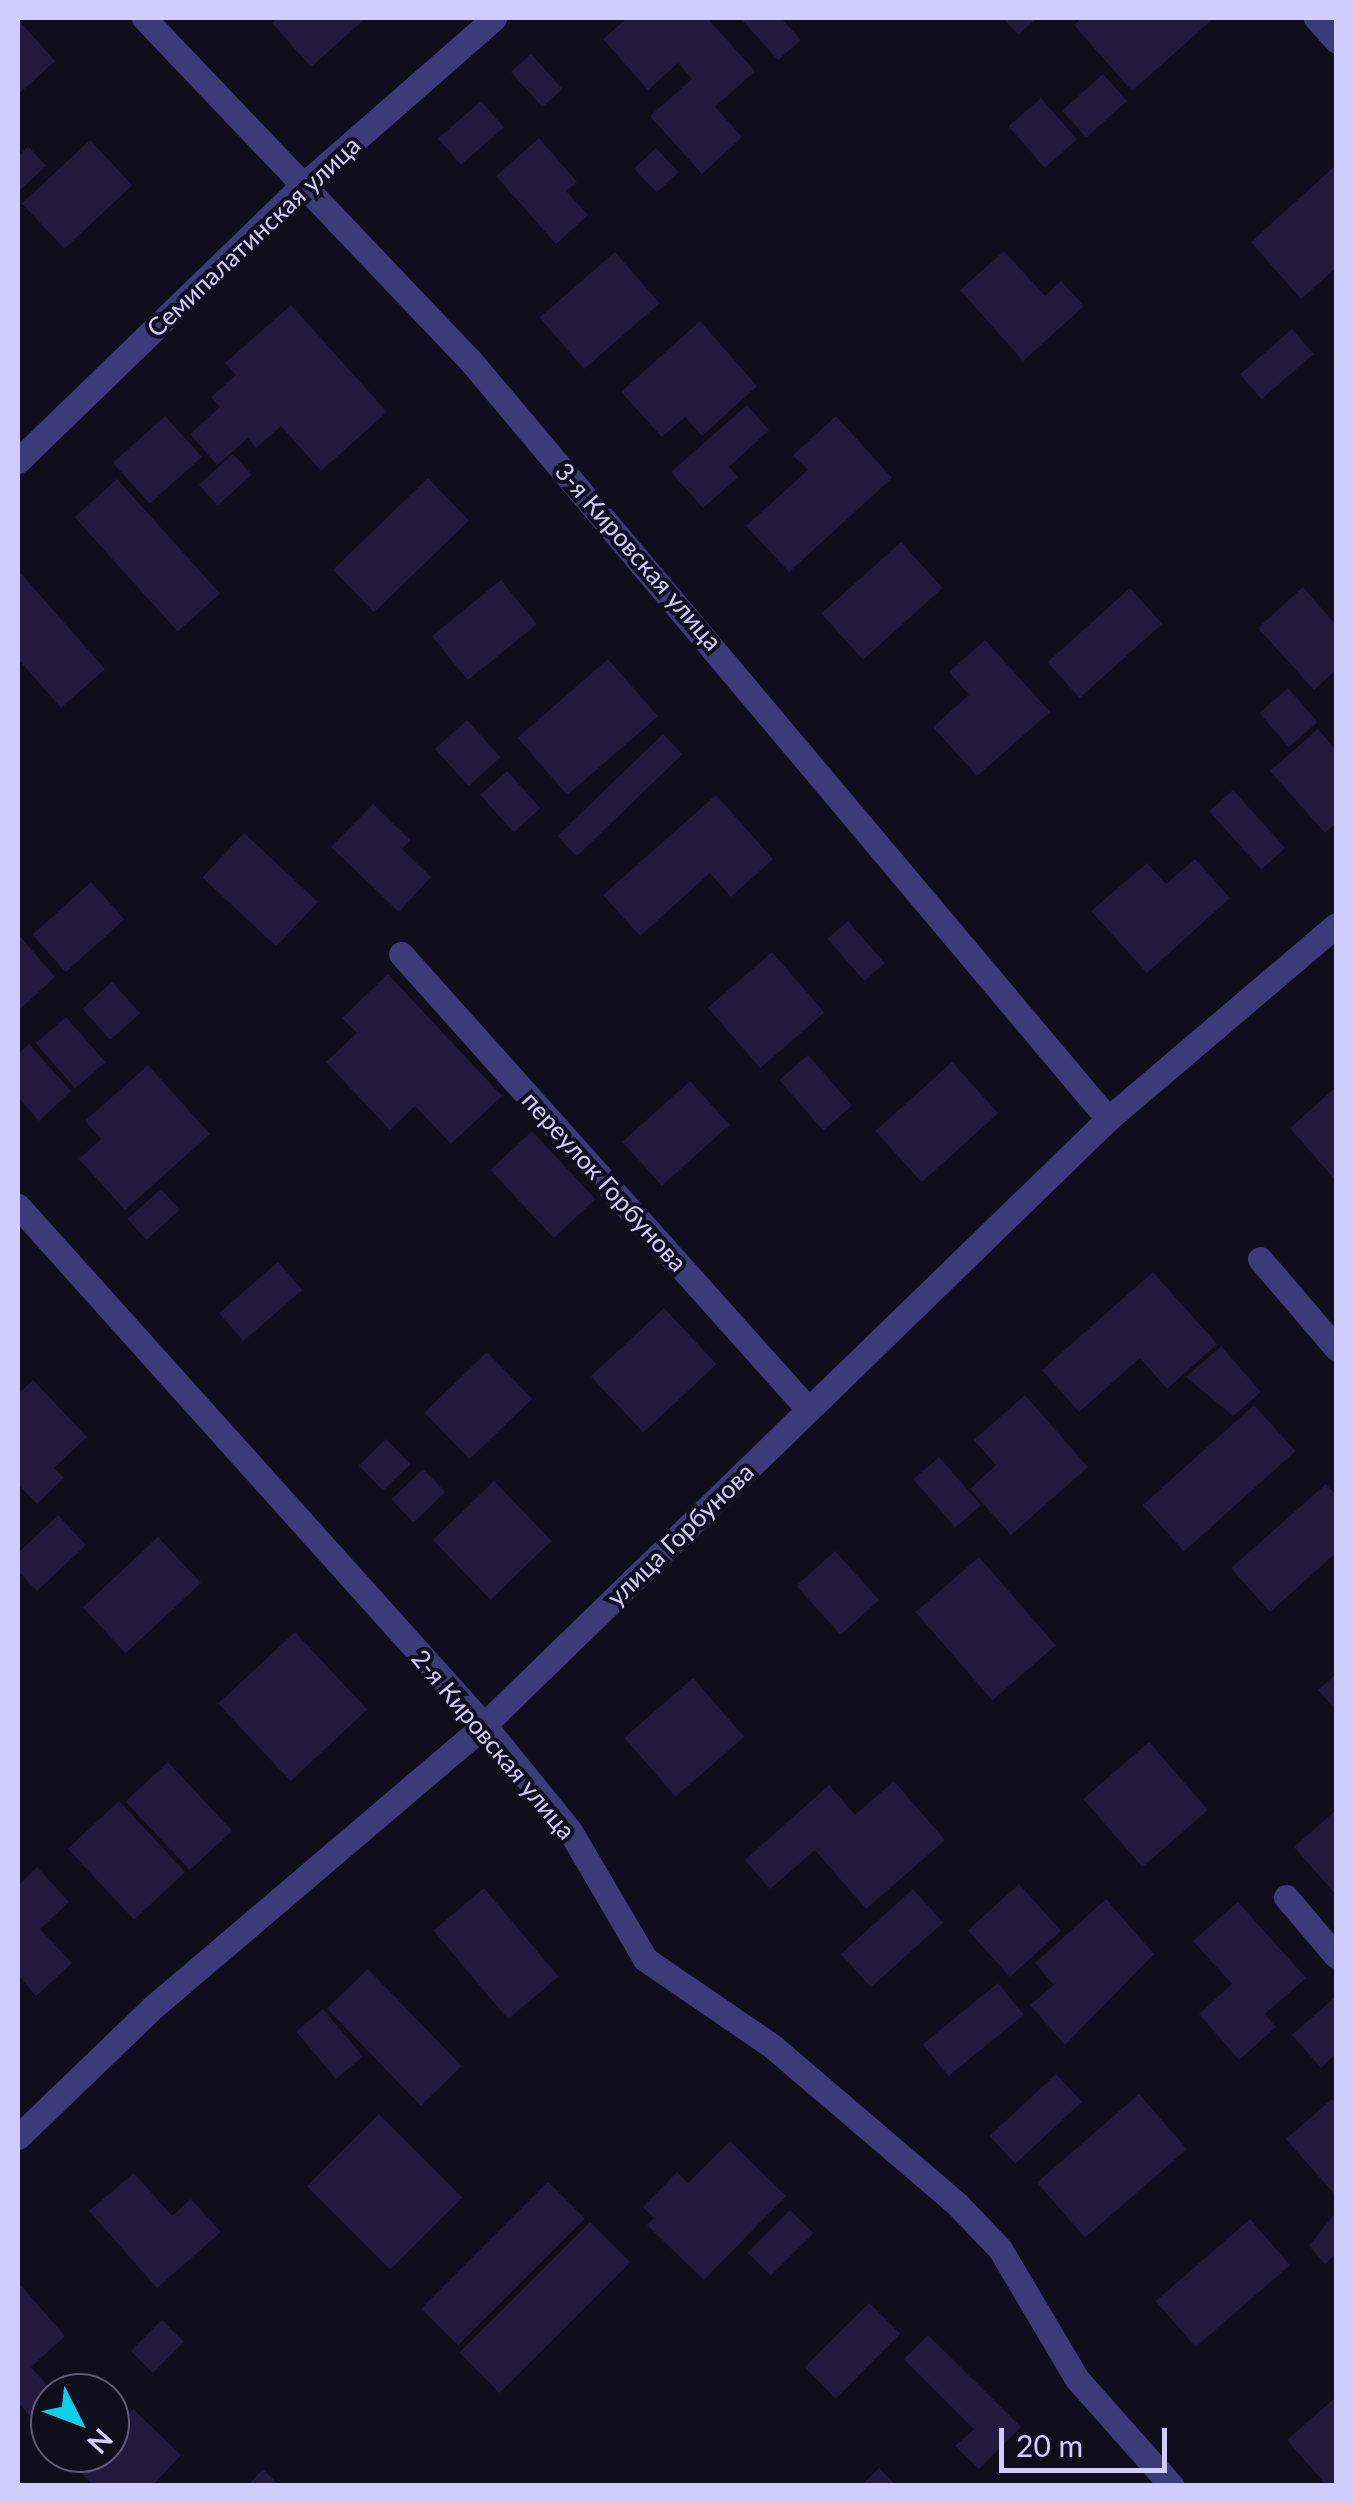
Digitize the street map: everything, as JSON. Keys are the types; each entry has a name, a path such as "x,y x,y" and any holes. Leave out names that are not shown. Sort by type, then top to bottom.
{"street":[{"name":"3-я Кировская улица","path":"144,18 299,189 482,373 1108,1119"},
{"name":"Семипалатинская улица","path":"18,461 299,189 494,18"},
{"path":"1316,18 1336,40"},
{"name":"улица Горбунова","path":"18,2137 152,2008 484,1725 1108,1119 1336,925"},
{"name":"переулок Горбунова","path":"401,954 808,1409"},
{"name":"2-я Кировская улица","path":"18,1206 484,1725 570,1831 646,1958 772,2046 958,2205 1000,2249 1077,2380 1172,2486"},
{"path":"1260,1260 1336,1348"},
{"path":"1286,1896 1336,1956"}],"building":[{"path":"278,18 366,18 311,67 272,23"},
{"path":"627,18 707,18 755,71 715,107 742,137 702,174 650,116 692,79 678,63 648,90 603,39"},
{"path":"740,18 781,18 801,40 778,60"},
{"path":"1003,18 1037,18 1018,35"},
{"path":"1082,18 1214,18 1132,91 1074,25"},
{"path":"18,19 55,61 21,92 18,88"},
{"path":"531,54 562,89 542,107 511,72"},
{"path":"1103,74 1127,101 1086,138 1062,111"},
{"path":"1041,98 1077,140 1045,168 1009,126"},
{"path":"481,101 504,127 461,165 438,138"},
{"path":"539,138 577,182 566,191 588,215 556,244 496,176"},
{"path":"90,140 132,185 64,249 22,203"},
{"path":"28,146 46,166 18,192 18,157"},
{"path":"656,148 679,172 657,193 634,168"},
{"path":"1336,165 1336,268 1301,299 1251,242"},
{"path":"1004,251 1045,296 1061,281 1084,306 1023,361 960,290"},
{"path":"615,252 660,303 584,369 540,318"},
{"path":"291,305 387,412 321,471 281,426 256,448 248,438 217,465 190,434 220,407 211,397 236,375 225,363"},
{"path":"700,321 757,386 702,436 685,417 662,437 621,392"},
{"path":"1292,329 1314,354 1262,399 1240,374"},
{"path":"747,405 769,430 729,467 738,477 703,508 671,472"},
{"path":"165,416 202,457 150,504 113,463"},
{"path":"836,416 892,478 789,572 746,526 808,470 793,455"},
{"path":"233,454 252,475 218,506 199,485"},
{"path":"428,478 469,520 374,612 333,570"},
{"path":"117,479 220,593 178,632 75,517"},
{"path":"901,542 942,588 863,660 821,614"},
{"path":"18,570 105,669 61,708 18,659"},
{"path":"501,580 537,624 468,680 432,636"},
{"path":"1303,587 1336,625 1336,670 1314,690 1258,628"},
{"path":"1130,588 1162,624 1080,698 1048,662"},
{"path":"985,640 1050,712 977,776 933,727 969,695 949,672"},
{"path":"608,659 658,716 567,795 517,738"},
{"path":"1288,688 1318,722 1289,747 1259,713"},
{"path":"467,720 500,757 469,786 435,749"},
{"path":"1318,729 1336,750 1336,823 1325,833 1270,771"},
{"path":"663,734 682,754 577,856 557,836"},
{"path":"507,771 540,808 514,832 480,795"},
{"path":"1233,790 1285,848 1261,869 1209,811"},
{"path":"716,795 773,859 731,897 710,873 640,936 603,895"},
{"path":"373,804 410,840 402,849 431,877 399,912 331,847"},
{"path":"244,833 318,902 276,946 202,878"},
{"path":"1195,859 1230,898 1147,973 1091,911 1147,863 1166,884"},
{"path":"91,882 124,919 66,972 32,935"},
{"path":"848,921 885,963 864,981 828,939"},
{"path":"18,934 55,977 18,1011"},
{"path":"772,952 824,1012 760,1068 708,1008"},
{"path":"388,974 502,1096 451,1144 415,1106 390,1130 326,1062 357,1033 342,1018"},
{"path":"112,982 140,1013 110,1040 82,1009"},
{"path":"66,1017 105,1062 75,1089 36,1043"},
{"path":"29,1044 71,1091 39,1121 18,1097 18,1054"},
{"path":"808,1055 852,1106 823,1130 779,1080"},
{"path":"952,1062 998,1113 922,1182 875,1131"},
{"path":"148,1065 210,1134 125,1210 79,1159 101,1139 85,1121"},
{"path":"690,1081 729,1125 662,1186 622,1142"},
{"path":"1336,1087 1336,1181 1290,1128"},
{"path":"532,1131 595,1199 554,1238 490,1170"},
{"path":"161,1189 180,1210 146,1240 128,1219"},
{"path":"278,1262 302,1290 243,1341 219,1313"},
{"path":"1153,1272 1217,1344 1167,1389 1140,1358 1079,1412 1042,1370"},
{"path":"664,1308 717,1364 643,1433 591,1376"},
{"path":"1221,1346 1261,1392 1233,1416 1186,1377"},
{"path":"487,1352 532,1399 470,1459 424,1412"},
{"path":"33,1380 87,1437 54,1468 64,1478 37,1504 18,1484 18,1394"},
{"path":"1025,1395 1088,1467 1011,1535 970,1489 996,1465 974,1440"},
{"path":"1254,1405 1295,1451 1184,1551 1143,1505"},
{"path":"386,1439 410,1464 383,1491 359,1465"},
{"path":"939,1457 981,1505 955,1528 913,1479"},
{"path":"423,1469 445,1492 414,1523 391,1500"},
{"path":"494,1481 552,1541 491,1600 433,1540"},
{"path":"1326,1484 1336,1496 1336,1553 1270,1612 1231,1568"},
{"path":"58,1515 86,1545 37,1591 18,1571 18,1553"},
{"path":"158,1537 201,1583 126,1653 83,1607"},
{"path":"835,1551 879,1600 841,1635 796,1586"},
{"path":"979,1557 1056,1645 992,1700 916,1612"},
{"path":"295,1632 367,1710 290,1781 218,1704"},
{"path":"1336,1674 1336,1710 1318,1690"},
{"path":"693,1678 744,1737 675,1797 624,1738"},
{"path":"1149,1742 1208,1810 1142,1867 1083,1799"},
{"path":"168,1762 232,1831 190,1870 126,1802"},
{"path":"894,1781 945,1840 866,1909 815,1850 770,1889 745,1860 829,1785 855,1815"},
{"path":"119,1801 185,1872 134,1920 68,1849"},
{"path":"1336,1810 1336,1895 1294,1847"},
{"path":"37,1867 69,1902 40,1929 72,1963 36,1996 18,1975 18,1886"},
{"path":"1019,1884 1061,1931 1010,1977 968,1930"},
{"path":"484,1888 559,1977 508,2019 433,1930"},
{"path":"913,1889 943,1922 871,1987 841,1954"},
{"path":"1106,1899 1154,1954 1065,2045 1030,2005 1054,1985 1035,1963"},
{"path":"1238,1902 1306,1978 1265,2014 1276,2027 1239,2060 1199,2014 1232,1984 1193,1941"},
{"path":"368,1969 462,2066 421,2106 327,2009"},
{"path":"998,1983 1024,2015 948,2076 923,2044"},
{"path":"1334,1998 1336,2054 1321,2068 1292,2035"},
{"path":"323,2009 363,2056 336,2079 296,2031"},
{"path":"1056,2074 1082,2102 1015,2164 989,2136"},
{"path":"1139,2094 1187,2149 1085,2238 1037,2183"},
{"path":"1332,2099 1336,2104 1336,2196 1286,2139"},
{"path":"379,2114 462,2197 390,2270 307,2186"},
{"path":"730,2141 786,2196 704,2280 647,2225 654,2218 643,2207 677,2172 688,2183"},
{"path":"134,2173 172,2216 191,2199 221,2232 157,2288 89,2211"},
{"path":"548,2182 585,2219 458,2345 421,2309"},
{"path":"790,2210 813,2233 771,2276 748,2252"},
{"path":"1336,2212 1336,2254 1325,2264 1309,2246"},
{"path":"1250,2219 1290,2265 1196,2347 1156,2301"},
{"path":"590,2222 630,2262 499,2393 459,2353"},
{"path":"18,2282 65,2336 31,2367 36,2373 30,2373 30,2416 18,2402"},
{"path":"869,2303 900,2334 836,2398 805,2367"},
{"path":"162,2320 184,2342 153,2373 131,2351"},
{"path":"928,2335 1021,2427 979,2469 955,2446 974,2429 904,2359"},
{"path":"1336,2397 1336,2486 1327,2486 1287,2440"},
{"path":"133,2409 181,2455 152,2486 94,2486 81,2473 130,2473"},
{"path":"879,2468 897,2486 861,2486"},
{"path":"263,2469 280,2486 247,2486"}]}
